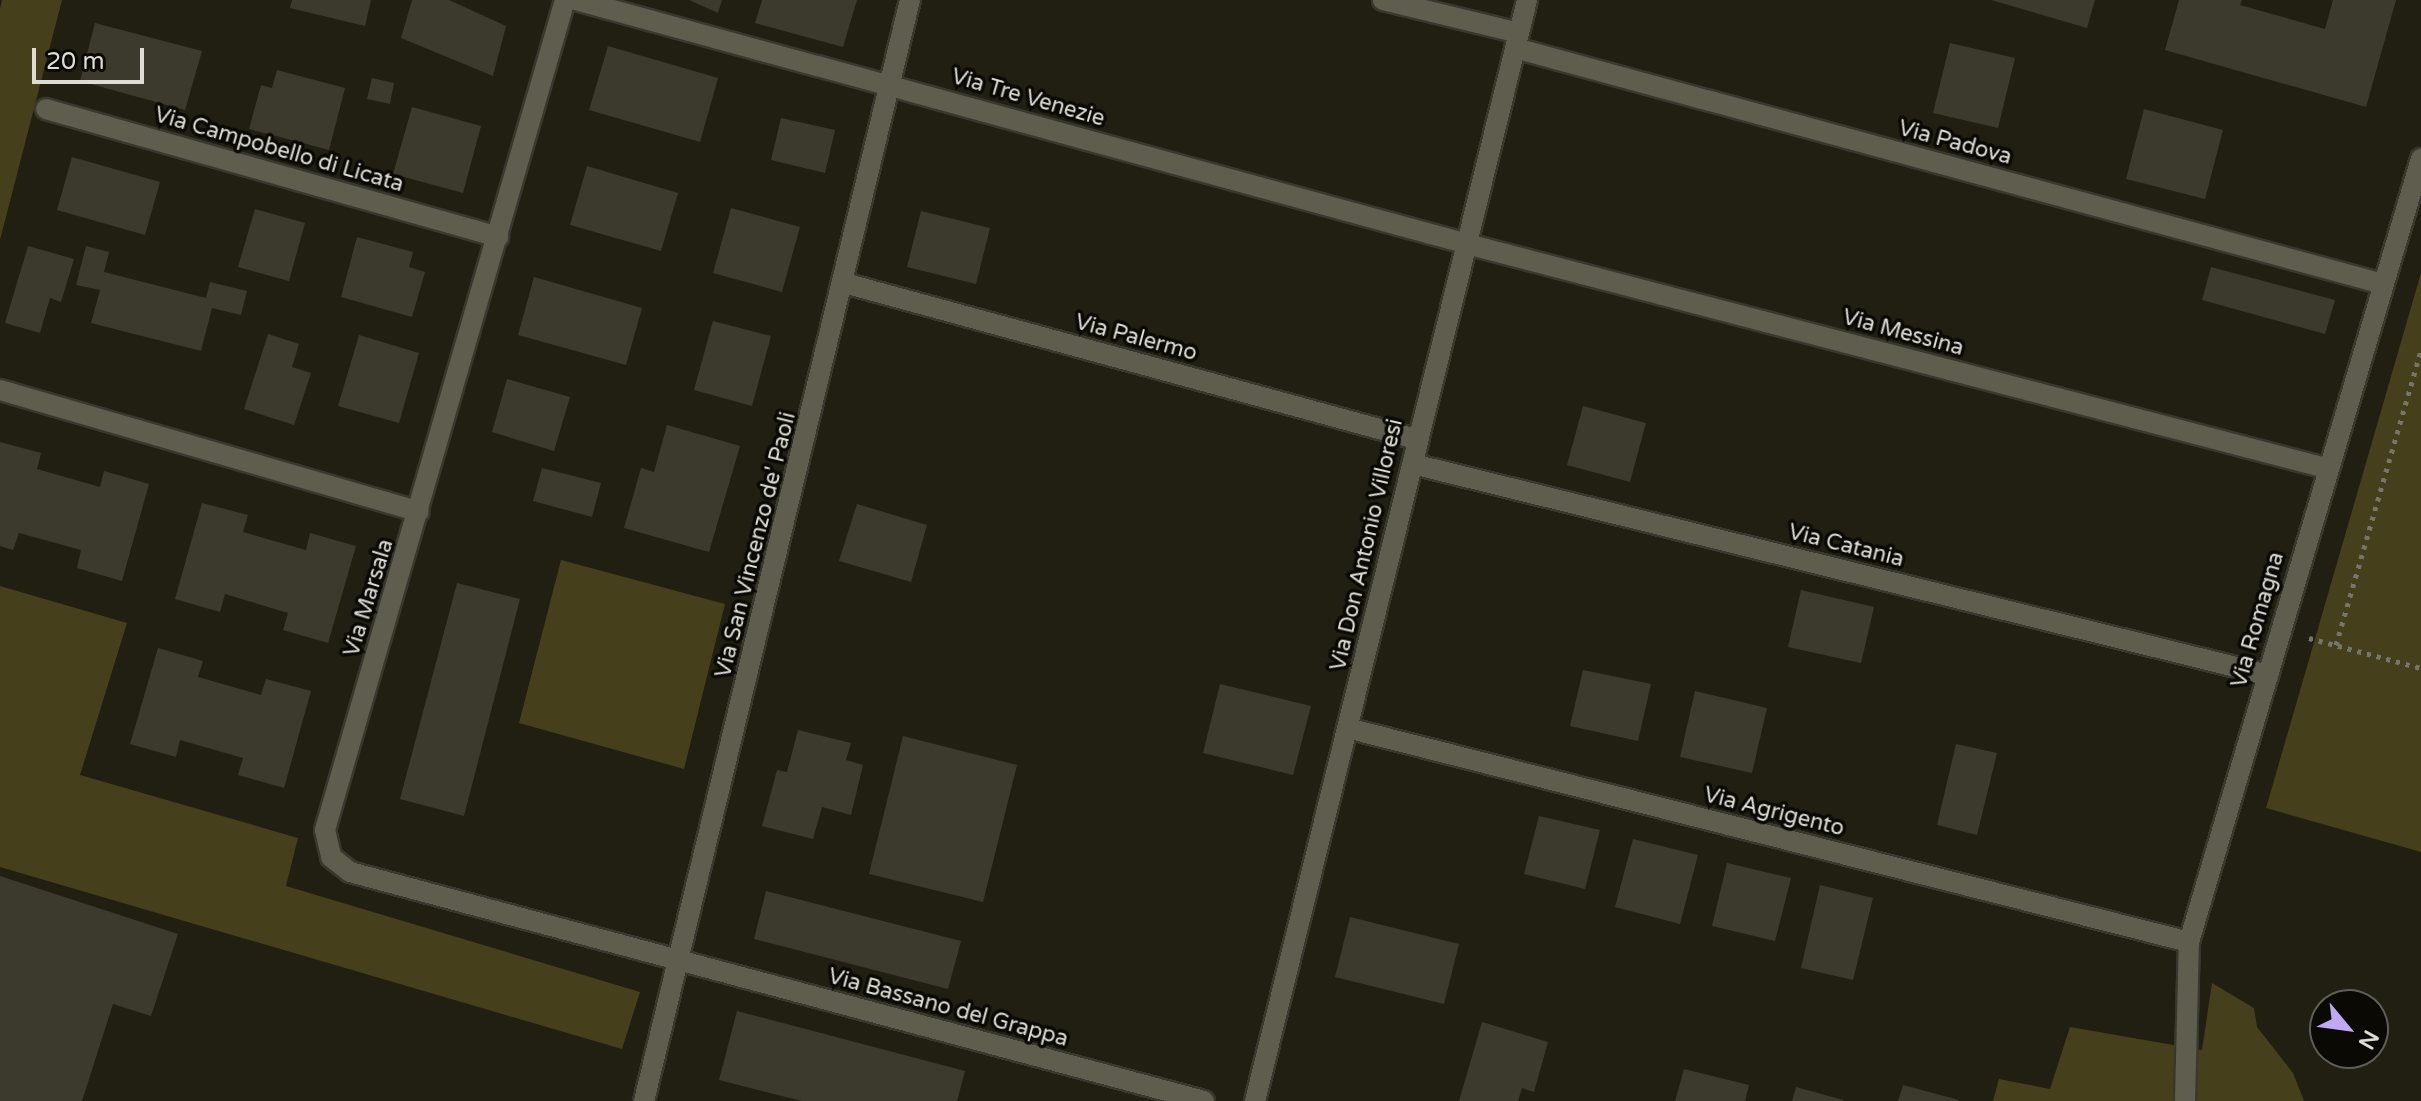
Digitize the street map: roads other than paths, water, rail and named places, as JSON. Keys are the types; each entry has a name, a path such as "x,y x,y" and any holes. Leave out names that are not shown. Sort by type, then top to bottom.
{"street":[{"name":"Via Marsala","path":"565,0 325,830 331,857 350,872 680,961"},
{"name":"Via Tre Venezie","path":"576,0 1467,244"},
{"name":"Via San Vincenzo de' Paoli","path":"644,1101 910,0"},
{"name":"Via Padova","path":"1383,0 1517,41 2383,284"},
{"name":"Via Don Antonio Villoresi","path":"1255,1101 1413,464 1416,439 1527,0"},
{"name":"Via Campobello di Licata","path":"46,109 498,237"},
{"name":"Via Romagna","path":"2185,1101 2189,942 2326,468 2421,159"},
{"name":"Via Messina","path":"1467,244 2326,468"},
{"name":"Via Palermo","path":"844,283 1416,439"},
{"path":"0,390 419,512"},
{"name":"Via Catania","path":"1413,464 2268,675"},
{"name":"Via Agrigento","path":"1347,728 2189,942"},
{"name":"Via Bassano del Grappa","path":"680,961 1204,1101"}]}
